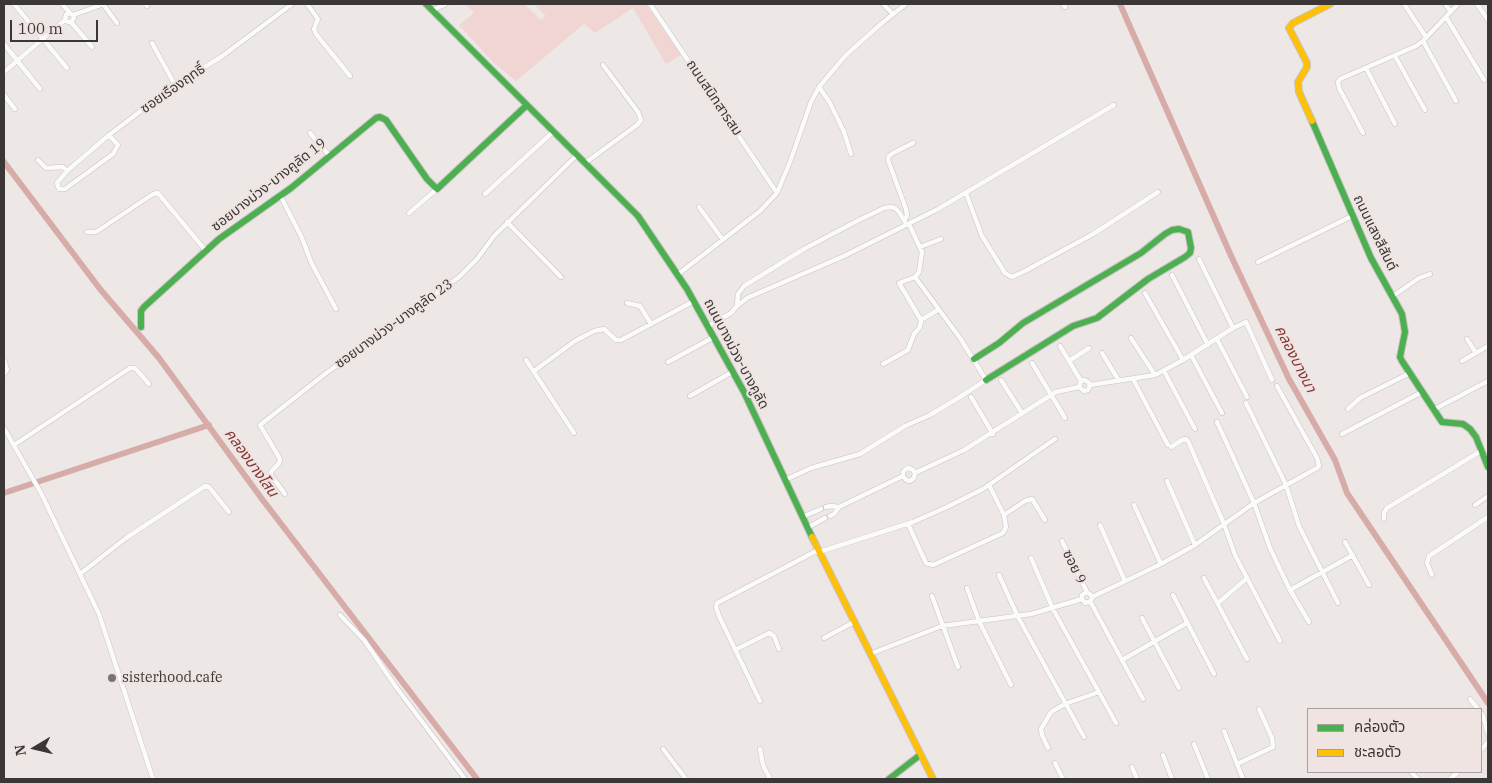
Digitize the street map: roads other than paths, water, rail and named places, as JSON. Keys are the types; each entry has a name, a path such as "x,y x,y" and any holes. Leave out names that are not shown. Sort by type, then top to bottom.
{"street":[{"path":"14,4 67,68"},
{"path":"62,4 72,14 74,18 71,22"},
{"path":"4,72 65,20 66,15 103,4 117,23"},
{"name":"ซอยเรืองฤทธิ์","path":"110,135 118,145 113,154 65,189 59,189 57,186 59,180 67,171 110,135 175,85 227,53 292,4"},
{"path":"306,4 318,19 314,29 316,34 350,76"},
{"name":"ถนนบางม่วง-บางคูลัด","path":"426,4 638,216 677,275 694,301 744,392 818,551 933,779"},
{"path":"433,10 446,4"},
{"name":"ถนนสนิทสารสม","path":"650,4 777,193"},
{"path":"884,4 893,14"},
{"path":"677,275 760,210 777,193 811,102 819,87 846,56 906,4"},
{"name":"ถนนแสงสีสันต์","path":"1330,4 1293,23 1289,28 1307,63 1298,82 1300,92 1371,258 1402,314 1405,332 1400,357 1442,422 1463,424 1476,437 1488,467"},
{"path":"1404,4 1425,39 1456,101"},
{"path":"1445,4 1451,12"},
{"path":"1363,133 1339,88 1338,82 1343,76 1395,56 1425,39 1458,4"},
{"path":"1477,4 1488,20"},
{"path":"1446,17 1484,80"},
{"path":"65,20 71,22 92,47"},
{"path":"152,43 175,85"},
{"path":"4,44 40,88"},
{"path":"1395,56 1425,110"},
{"path":"585,163 637,125 641,120 638,112 603,66"},
{"path":"1366,68 1394,124"},
{"path":"819,87 833,109 844,132 851,154"},
{"path":"4,95 15,109"},
{"path":"409,214 527,105"},
{"path":"708,326 731,313 747,298 844,256 908,225 966,193 1114,105"},
{"name":"ซอยบางม่วง-บางคูลัด 19","path":"141,327 141,312 144,307 206,251 232,228 280,195 366,124 376,118 383,118 437,189"},
{"path":"486,194 554,131"},
{"path":"310,133 329,155"},
{"path":"904,220 907,216 906,209 888,160 889,156 913,143"},
{"name":"ซอยบางม่วง-บางคูลัด 23","path":"285,494 271,475 280,459 260,425 472,266 488,243 507,222 577,156"},
{"path":"38,160 46,168 62,167 67,171"},
{"path":"87,232 99,230 158,192 206,251"},
{"path":"966,193 982,236 1005,273 1012,277 1093,234 1158,192"},
{"path":"280,195 302,238 311,262 336,309"},
{"path":"699,207 722,240"},
{"path":"737,306 738,294 744,286 804,249 857,221 884,208 895,208 908,225 922,252 919,272 915,277 899,283 921,320 920,327 914,334 908,350 883,364"},
{"path":"1258,262 1352,216"},
{"path":"507,222 562,277"},
{"path":"785,480 811,468 860,454 905,426 930,415 955,400 1073,326 1097,318 1148,279 1186,257 1190,253 1191,248 1188,232 1179,229 1165,234 1141,253 1022,323 999,343 974,359"},
{"path":"920,247 941,239"},
{"path":"1199,259 1233,328"},
{"path":"1393,296 1419,278 1430,274"},
{"path":"1172,275 1208,345"},
{"path":"915,277 960,338 986,380"},
{"path":"1145,293 1183,360"},
{"path":"534,371 575,341 594,331 604,329 619,341 694,301"},
{"path":"627,303 640,306 651,324"},
{"path":"921,320 938,310"},
{"path":"1090,385 1155,375 1246,322 1272,380"},
{"path":"668,362 714,337"},
{"path":"1131,338 1155,375"},
{"path":"1467,338 1476,353"},
{"path":"1216,339 1247,400 1286,485 1299,526 1338,603"},
{"path":"1060,346 1081,381 1079,387"},
{"path":"1462,361 1488,346"},
{"path":"1069,361 1089,348"},
{"path":"1102,353 1119,381"},
{"path":"1191,355 1222,413"},
{"path":"4,360 7,370 4,374"},
{"path":"526,360 574,433"},
{"path":"1032,363 1065,418"},
{"path":"14,445 130,368 136,368 149,384"},
{"path":"1164,371 1195,429"},
{"path":"690,396 732,372"},
{"path":"1348,409 1360,398 1410,373"},
{"path":"1134,379 1170,446 1182,440 1186,439 1188,441 1246,579 1280,641"},
{"path":"1001,380 1022,413"},
{"path":"1081,381 1085,380 1090,385"},
{"path":"1433,410 1488,381"},
{"path":"1079,387 1084,391 1088,390 1090,385"},
{"path":"1082,599 1086,603 1125,581 1161,564 1195,544 1254,503 1319,466 1317,458 1277,386"},
{"path":"903,476 906,480 910,481 914,478 915,474 993,434 1051,395 1079,387"},
{"path":"1342,434 1422,392"},
{"path":"971,397 993,434"},
{"path":"1217,422 1254,503 1270,548 1290,590 1309,622"},
{"path":"4,428 41,493 99,614 153,779"},
{"path":"760,701 718,616 717,603 818,551 908,524 947,507 988,485 1055,439"},
{"path":"1384,519 1384,513 1387,508 1481,451"},
{"path":"830,516 839,507 903,476 903,472 909,468 915,474"},
{"path":"1167,481 1195,544"},
{"path":"908,524 926,563 932,566 1003,533 1006,527 1004,515 988,485"},
{"path":"80,574 126,538 205,486 209,487 229,512"},
{"path":"1475,505 1488,496"},
{"path":"1004,515 1032,499 1045,520"},
{"path":"1134,505 1161,564"},
{"path":"802,517 831,506 839,507"},
{"path":"1432,575 1427,563 1429,556 1488,517"},
{"path":"807,528 825,518"},
{"path":"1100,525 1125,581"},
{"name":"ซอย 9","path":"1062,541 1086,592"},
{"path":"1345,542 1370,586"},
{"path":"1290,590 1353,555"},
{"path":"1031,558 1053,609 1116,723"},
{"path":"999,574 1018,617 1084,737"},
{"path":"1204,578 1247,659"},
{"path":"1218,603 1246,579"},
{"path":"967,588 979,621 1011,685"},
{"path":"1082,599 1083,594 1086,592 1090,594 1143,699"},
{"path":"1172,595 1214,674"},
{"path":"932,596 958,667"},
{"path":"870,654 942,626 1018,617 1053,609 1082,599"},
{"path":"340,615 364,640 396,687 465,779"},
{"path":"1142,618 1179,688"},
{"path":"824,638 854,622"},
{"path":"1122,660 1187,623"},
{"path":"735,650 769,633 774,636 779,649"},
{"path":"1048,748 1041,729 1051,712 1065,704 1099,692"},
{"path":"1470,699 1477,708"},
{"path":"1237,764 1273,747 1272,738 1259,710"},
{"path":"1482,714 1488,734"},
{"path":"1224,731 1243,779"},
{"path":"1194,744 1208,779"},
{"path":"663,748 686,779"},
{"path":"760,749 763,765 770,779"},
{"path":"889,779 920,755"},
{"path":"1164,755 1172,779"},
{"path":"1055,763 1063,779"},
{"path":"1132,767 1137,779"}],"waterway":[{"name":"คลองบางนา","path":"1120,4 1232,258 1289,379 1335,460 1347,493 1488,703"},
{"name":"คลองบางโสน","path":"4,162 100,289 159,358 262,499 477,779"},
{"path":"4,493 209,425"}],"place":[{"name":"sisterhood.cafe","path":"112,678"}]}
